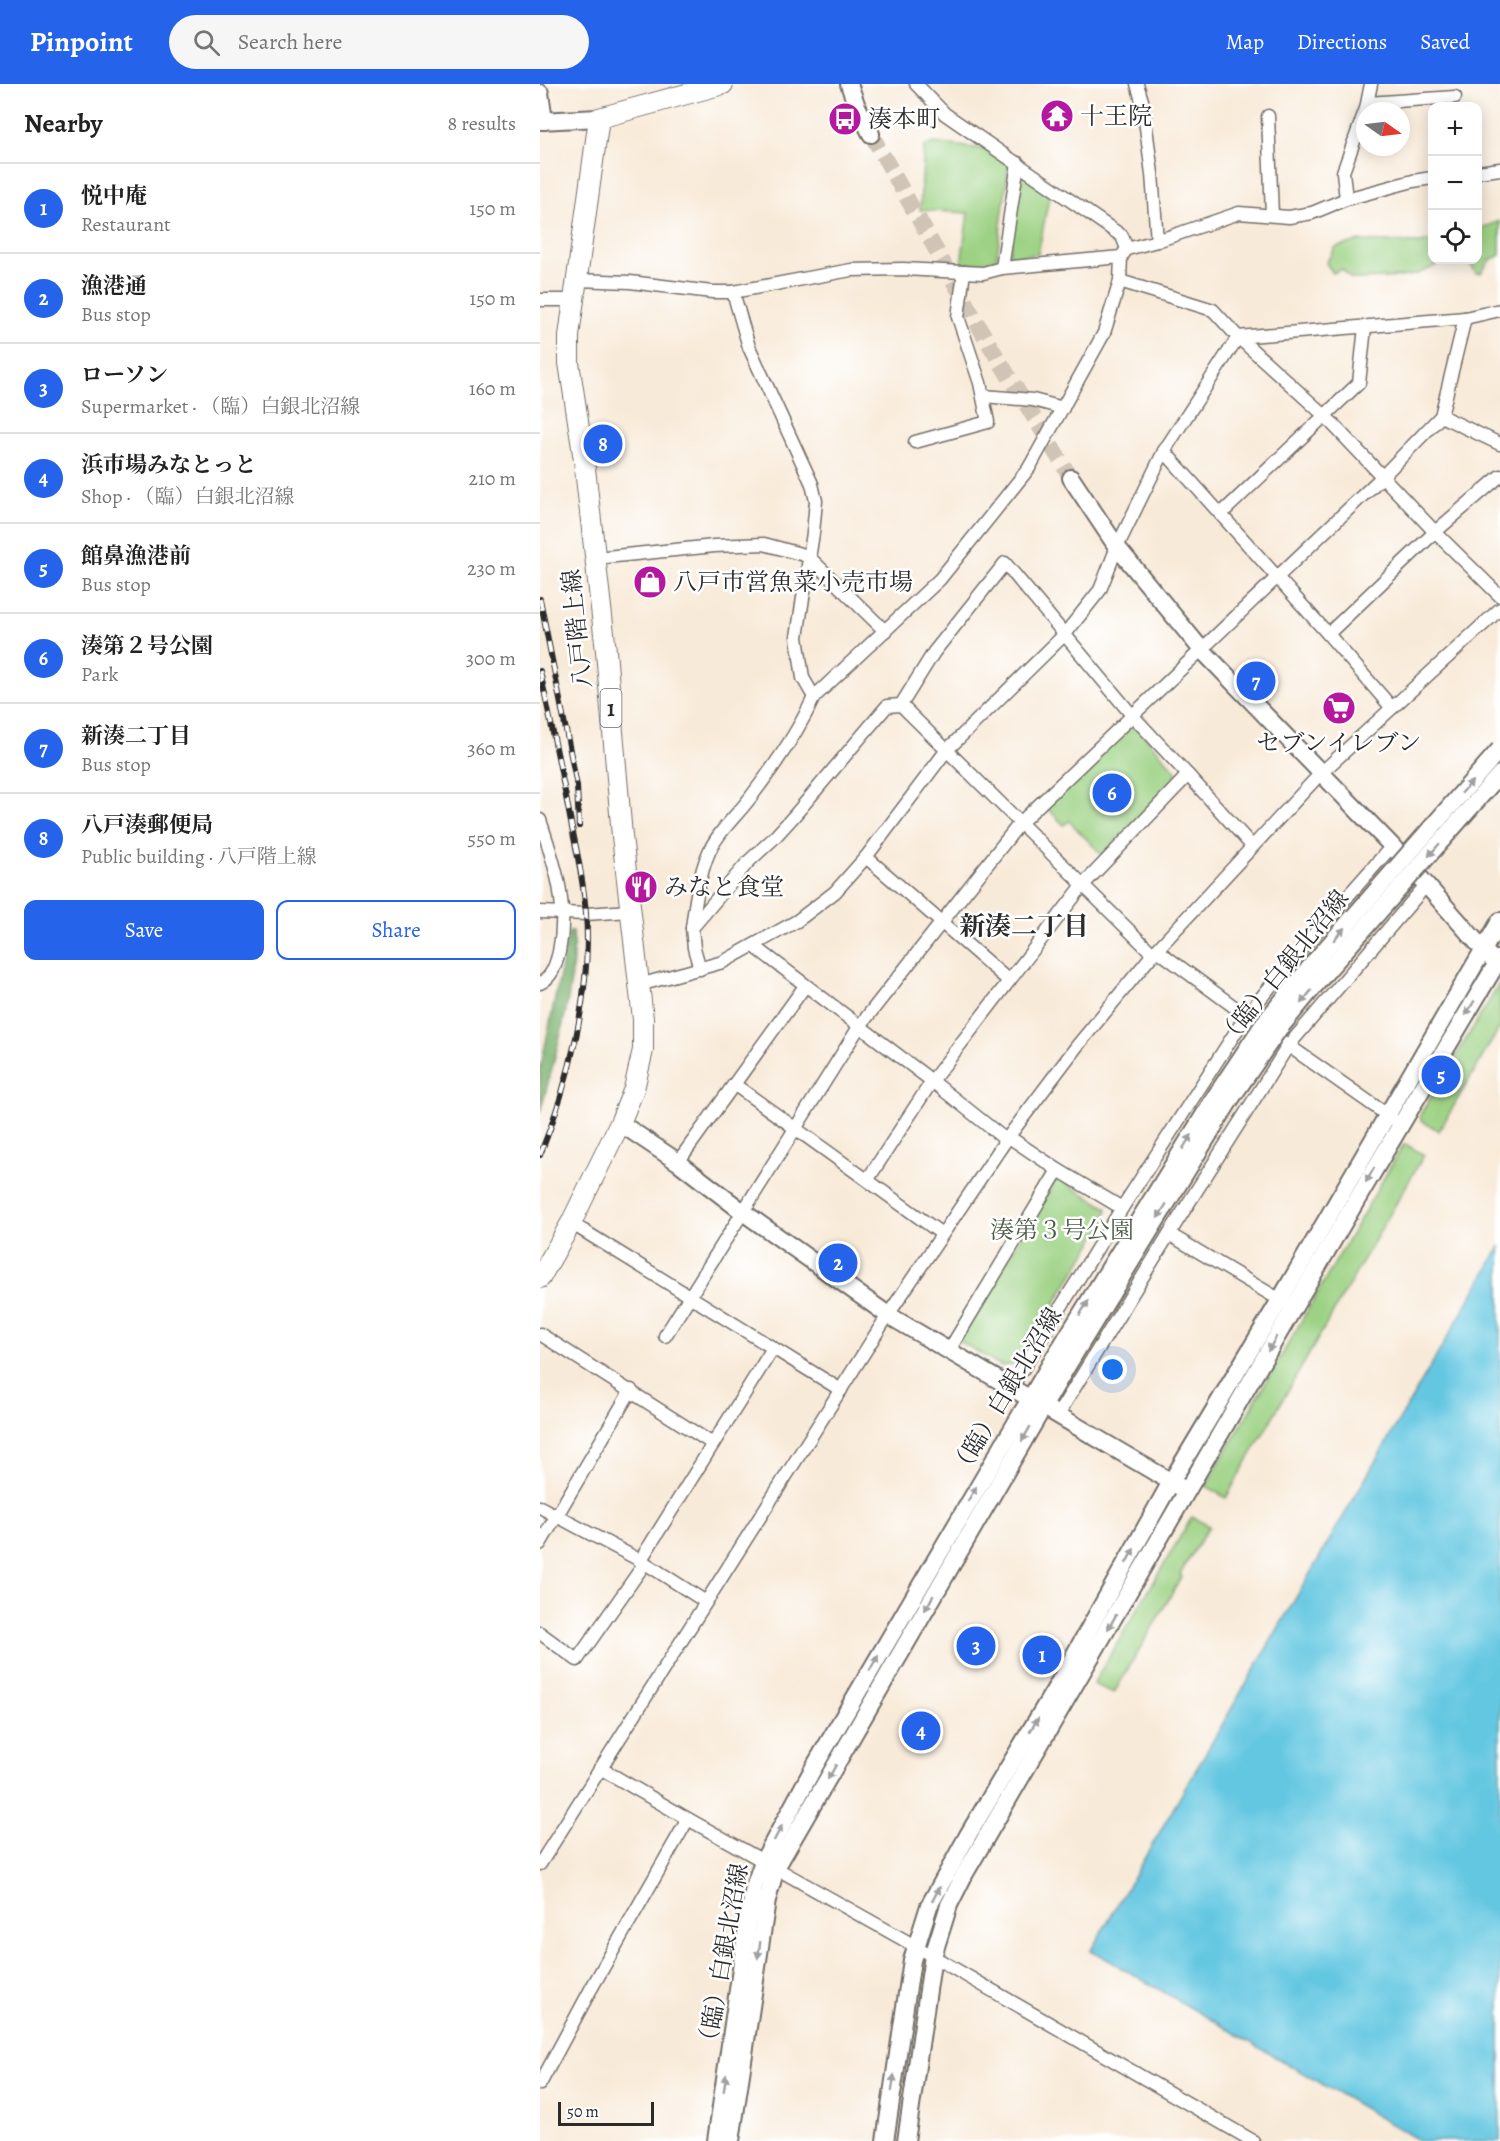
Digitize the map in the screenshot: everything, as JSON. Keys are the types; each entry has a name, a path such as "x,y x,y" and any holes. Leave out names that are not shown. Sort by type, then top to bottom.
{"main road":[{"path":"599,118 723,84"},
{"name":"八戸階上線","path":"540,1278 571,1223 620,1124 634,1089 643,1050 644,1019 630,911 596,558 569,363 569,336 599,118"}],"street":[{"path":"849,84 871,134"},
{"path":"700,969 694,948 692,928 694,908 709,853 721,833 780,757 806,715 814,697 940,579 1029,468 1104,333 1120,281 1124,253 1122,236 945,114 916,84"},
{"path":"1137,84 1143,104 1152,174 1157,241"},
{"path":"1367,102 1371,84"},
{"path":"540,93 542,121 599,118"},
{"path":"1410,103 1455,97"},
{"path":"1268,116 1272,215"},
{"path":"1346,199 1343,172 1356,136"},
{"path":"1002,268 1018,163"},
{"path":"1482,171 1500,169"},
{"path":"540,300 575,290 630,282 712,292 733,292 851,270 983,273 1002,268 1124,253 1239,213 1289,217 1312,213 1346,199 1428,179"},
{"path":"915,442 988,422 958,317 964,272"},
{"path":"1120,281 1213,310 1238,338 1325,416 1435,532 1500,596"},
{"path":"733,292 749,347 812,484 816,501 797,637 803,678 814,697"},
{"path":"1238,338 1465,318 1500,310"},
{"path":"665,1335 859,1027 1020,823 1131,714 1382,477 1441,416 1465,318"},
{"path":"1221,514 1359,382 1365,327"},
{"path":"639,985 723,962 797,921 835,892 866,857 946,751 1065,634 1100,590 1164,451 1238,338"},
{"path":"982,396 1033,400 1063,408"},
{"path":"1441,416 1500,444"},
{"path":"1164,451 1392,708"},
{"path":"1328,634 1435,532 1500,476"},
{"path":"885,2141 906,1992 915,1946 929,1906 1057,1686 1171,1482 1286,1304 1394,1120 1498,961 1483,949 1392,846 1201,649 1118,547 1071,478"},
{"path":"596,558 741,544 764,544 808,556 885,631"},
{"path":"901,705 934,652 1005,563 1131,714 1252,846"},
{"path":"540,1864 888,1316 1007,1139 1077,1046 1155,952 1320,774 1500,609"},
{"path":"692,928 748,862 794,816 887,706 901,705 1083,885 1155,952 1394,1120"},
{"name":"（臨）白銀北沼線","path":"716,2141 754,1887 770,1864 1035,1403 1217,1094 1265,1022 1500,748"},
{"name":"（臨）白銀北沼線","path":"1060,1362 1278,1030 1500,774"},
{"path":"868,1179 932,1081 1083,885 1188,775"},
{"path":"540,820 558,876 563,913 561,941 555,966 545,981 540,983"},
{"path":"1011,1388 1122,1208 1246,1016 1308,941 1392,846"},
{"path":"866,857 940,924 1009,981"},
{"path":"1057,1416 1288,1046 1426,884"},
{"path":"540,912 586,914 630,911"},
{"path":"1394,1120 1483,949 1500,921"},
{"path":"754,946 1007,1139 1122,1208"},
{"path":"678,1162 805,986"},
{"path":"735,1085 942,1234"},
{"path":"620,1124 678,1162 743,1212 888,1316 1188,1492"},
{"path":"948,1352 1058,1170"},
{"path":"571,1223 841,1390"},
{"path":"1169,1234 1286,1304"},
{"path":"906,2141 933,1956 949,1905 964,1875 1188,1492 1286,1304"},
{"path":"540,1334 713,1444"},
{"path":"540,1633 577,1660 643,1562 773,1348"},
{"path":"540,1544 555,1515 631,1390"},
{"path":"540,1507 643,1562 706,1602"},
{"path":"600,1768 933,1956 1253,2141"},
{"path":"540,2084 687,1819"},
{"name":"（臨）白銀北沼線","path":"731,2141 767,1900 770,1864"}],"green space":[{"path":"933,143 985,149 1009,165 997,256 990,265 961,264 968,213 920,210 924,147"},
{"path":"1021,171 1050,192 1038,254 1009,257"},
{"path":"1500,221 1500,255 1490,260 1481,273 1476,273 1470,264 1482,264 1482,228"},
{"path":"1359,241 1421,243 1428,241 1428,264 1440,264 1413,275 1351,279 1342,269 1333,273 1326,263 1336,247"},
{"path":"1130,727 1138,729 1176,771 1176,779 1102,855 1069,821 1064,825 1046,807"},
{"path":"569,932 573,932 572,976 558,1047 540,1113 540,1070"},
{"path":"1500,983 1500,1027 1439,1131 1421,1120 1420,1115"},
{"path":"1403,1145 1424,1155 1226,1498 1206,1486"},
{"name":"湊第３号公園","path":"1057,1178 1107,1208 1106,1220 1018,1364 1001,1366 958,1340"},
{"path":"1192,1517 1209,1526 1114,1693 1093,1684"}],"water":[{"path":"1500,1247 1500,2141 1420,2141 1091,1950"}],"tunnel":[{"path":"871,134 986,339 1071,478"}],"railway":[{"path":"540,599 577,786 579,826"},
{"path":"540,671 580,871 585,903 587,944 582,1005 576,1037 560,1098 540,1155"}],"place":[{"name":"十王院","path":"1057,116"},
{"name":"湊本町","path":"845,119"},
{"name":"八戸湊郵便局","path":"603,444"},
{"name":"八戸市営魚菜小売市場","path":"650,582"},
{"name":"新湊二丁目","path":"1256,681"},
{"name":"セブンイレブン","path":"1339,708"},
{"name":"湊第２号公園","path":"1112,793"},
{"name":"みなと食堂","path":"641,887"},
{"name":"館鼻漁港前","path":"1441,1075"},
{"name":"漁港通","path":"838,1263"},
{"name":"ローソン","path":"976,1646"},
{"name":"悦中庵","path":"1042,1655"},
{"name":"浜市場みなとっと","path":"921,1731"}],"district":[{"name":"新湊二丁目","path":"1024,926"}]}
